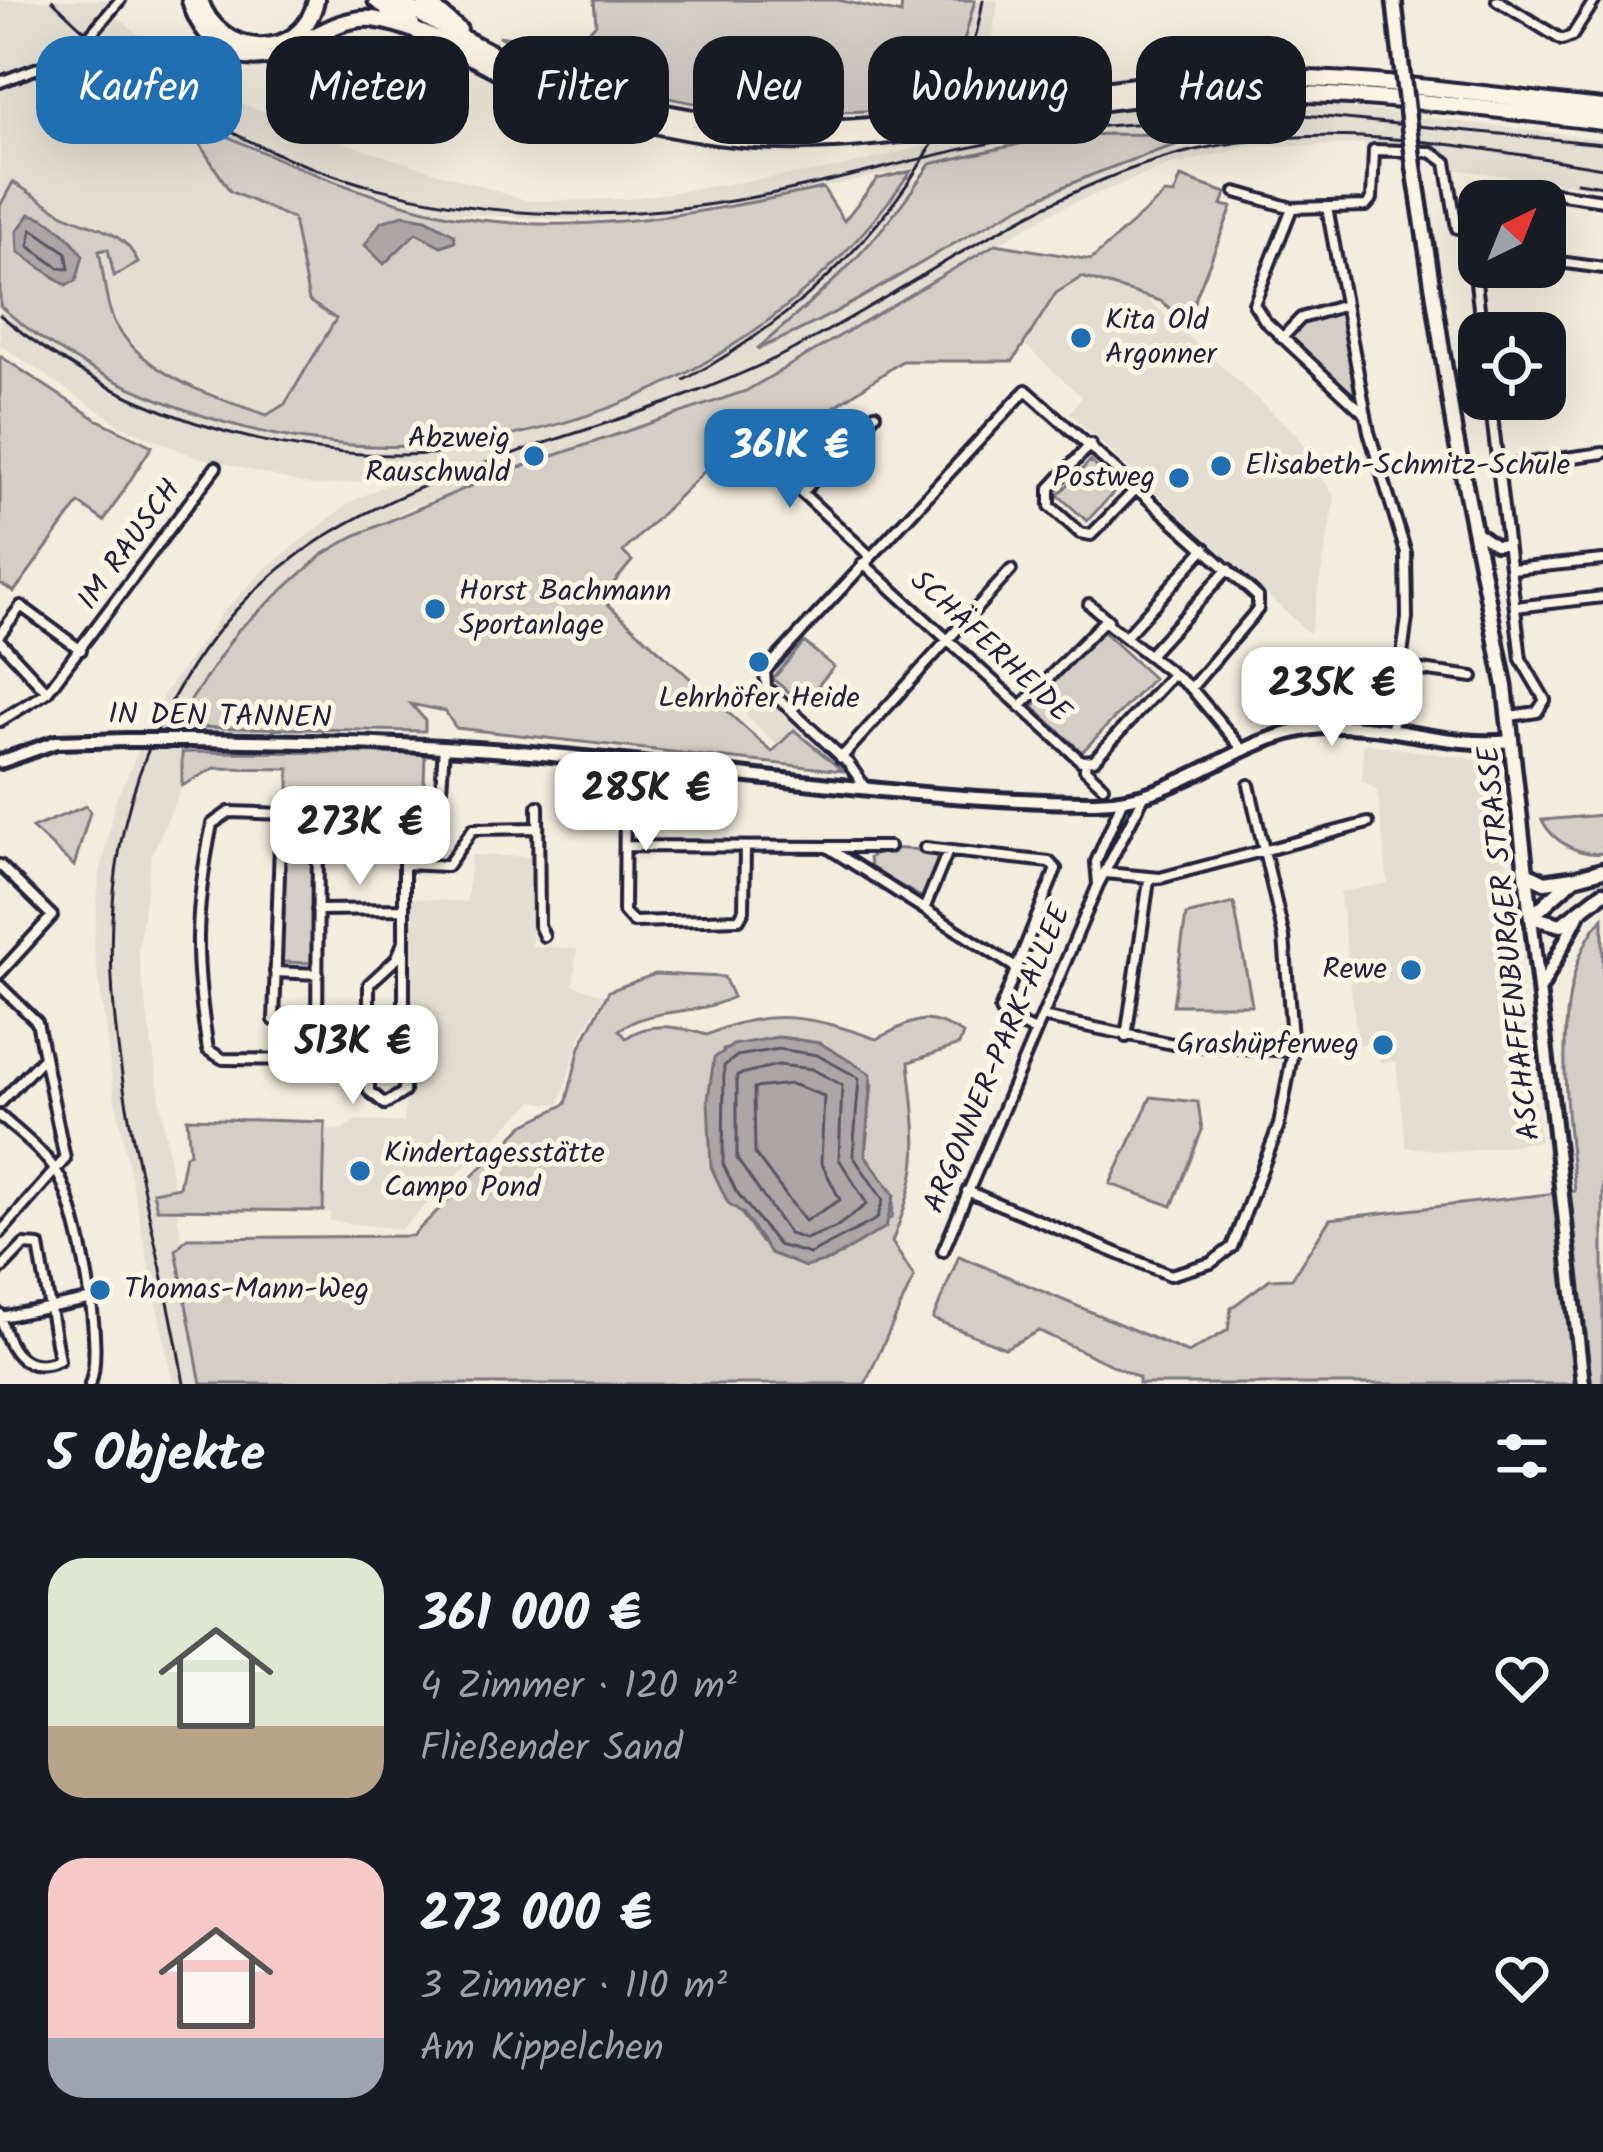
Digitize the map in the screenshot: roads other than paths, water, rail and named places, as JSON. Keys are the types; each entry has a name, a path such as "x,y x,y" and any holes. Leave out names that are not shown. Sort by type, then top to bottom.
{"highway":[{"path":"190,0 199,23 217,43 248,56 266,54"},
{"path":"200,0 226,38 260,48 291,39 310,18 316,0"},
{"path":"376,0 432,36"},
{"path":"398,0 481,49 614,100 689,118 783,127 885,124 1102,88 1252,78 1334,80 1603,108"},
{"path":"424,0 481,49"},
{"path":"313,36 333,25 365,19 419,36"},
{"path":"469,57 553,95 620,116 687,131 780,141 886,138 1089,105 1232,92 1354,95 1603,122"}],"main road":[{"name":"ASCHAFFENBURGER STRASSE","path":"1394,0 1432,303 1509,716 1531,917"},
{"path":"1526,873 1545,881 1603,870"},
{"path":"1531,917 1574,878"},
{"path":"1531,917 1561,925 1603,893"}],"street":[{"path":"0,82 74,55 120,0"},
{"path":"1497,0 1562,40 1572,36 1595,0"},
{"path":"1236,192 1292,208 1371,203 1374,150 1426,151 1446,162 1458,228"},
{"path":"1566,195 1603,200"},
{"path":"1327,207 1366,416 1406,553 1408,609 1392,731"},
{"path":"1292,208 1254,299 1259,315 1366,416"},
{"path":"1566,263 1603,268"},
{"path":"1282,338 1301,319 1345,305"},
{"path":"865,787 842,758 766,687 765,671 1027,390 1260,603 1191,688"},
{"path":"802,493 875,414"},
{"path":"1493,420 1522,660 1545,703 1538,712 1509,716"},
{"name":"SCHÄFERHEIDE","path":"740,434 948,641 1076,758 1087,762 1085,769 1103,786"},
{"path":"1091,444 1050,488 1050,506 1091,536 1138,487"},
{"path":"1498,466 1603,453"},
{"name":"IM RAUSCH","path":"0,721 47,692 216,467"},
{"path":"1474,526 1491,543 1508,544"},
{"path":"1127,635 1205,548"},
{"path":"1510,569 1603,560"},
{"path":"1149,656 1228,569"},
{"path":"842,758 1011,570"},
{"path":"1515,607 1603,597"},
{"path":"1089,604 1191,688 1243,750"},
{"name":"IM RAUSCH","path":"0,637 21,606 81,650"},
{"path":"1020,707 1094,626 1114,625"},
{"path":"0,637 47,692"},
{"path":"1326,657 1473,677"},
{"path":"1087,762 1094,760 1171,676"},
{"name":"IN DEN TANNEN","path":"0,762 56,742 444,746 865,787 1122,801 1196,778 1243,750 1315,727 1392,731 1480,744 1511,741"},
{"path":"404,941 368,989 368,1087 374,1099 385,1104 404,1092 407,981 404,864 408,845 441,790 444,746"},
{"path":"967,1190 1163,1273 1181,1275 1211,1263 1240,1235 1279,1126 1293,1051 1286,955 1249,785"},
{"name":"ARGONNER-PARK-ALLEE","path":"943,1251 1098,885 1143,798"},
{"name":"ARGONNER-PARK-ALLEE","path":"1098,885 1096,862 1122,801"},
{"path":"625,802 624,912 629,920 729,923 744,910 745,847"},
{"path":"538,806 538,925 544,936"},
{"path":"317,1060 318,815 229,812 212,824 196,906 195,970 213,1057 345,1061"},
{"path":"274,1020 281,814"},
{"path":"1105,873 1149,880 1368,824"},
{"path":"404,864 447,866 473,829 537,828"},
{"path":"625,846 889,847"},
{"path":"827,847 1016,968"},
{"path":"926,848 1048,862 1056,869 1000,1013 1036,1031"},
{"path":"925,907 948,851"},
{"path":"0,866 52,916 0,973"},
{"path":"1126,1037 1149,880"},
{"path":"317,910 404,909"},
{"path":"1540,991 1578,916"},
{"name":"ASCHAFFENBURGER STRASSE","path":"1531,917 1582,1384"},
{"path":"386,968 407,981"},
{"path":"275,972 317,974"},
{"path":"0,986 33,1016 65,1159 0,1233"},
{"path":"1042,1017 1126,1037 1293,1051"},
{"path":"0,1102 45,1056"},
{"path":"0,1116 56,1172 70,1206 97,1353 90,1384"},
{"path":"0,1270 34,1242 39,1246 51,1306 62,1355 40,1367 27,1364 6,1343 0,1316 51,1306 88,1300"}],"water":[{"path":"30,214 53,224 83,256 76,281 66,285 18,252 17,231"},
{"path":"403,215 426,219 454,234 455,241 441,246 416,233 384,264 365,245 381,222"},
{"path":"778,1037 820,1043 871,1074 865,1155 894,1195 886,1227 831,1260 805,1267 770,1253 743,1213 728,1203 711,1167 708,1099 714,1058 733,1045"}],"railway":[{"path":"52,0 126,65 205,118 289,159 377,188 468,206 562,214 657,210 754,197 1046,133 1136,124"},
{"path":"684,380 788,312 878,223 946,118 969,60 983,0"},
{"path":"1306,115 1603,144"},
{"path":"184,1384 121,1067 112,987 112,908 123,829 148,751 201,654 266,581 341,527 424,486 698,391 790,351 1034,212 1137,167 1242,142 1346,137 1449,145 1603,168"},
{"path":"1577,182 1603,186"},
{"path":"0,315 52,354 107,386 228,432 355,453 483,449"}],"place":[{"name":"Kita Old Argonner","path":"1081,338"},
{"name":"Abzweig Rauschwald","path":"534,456"},
{"name":"Elisabeth-Schmitz-Schule","path":"1221,466"},
{"name":"Postweg","path":"1179,478"},
{"name":"Horst Bachmann Sportanlage","path":"435,609"},
{"name":"Lehrhöfer Heide","path":"759,662"},
{"name":"Rewe","path":"1411,970"},
{"name":"Grashüpferweg","path":"1383,1045"},
{"name":"Kindertagesstätte Campo Pond","path":"360,1171"},
{"name":"Thomas-Mann-Weg","path":"100,1290"}]}
